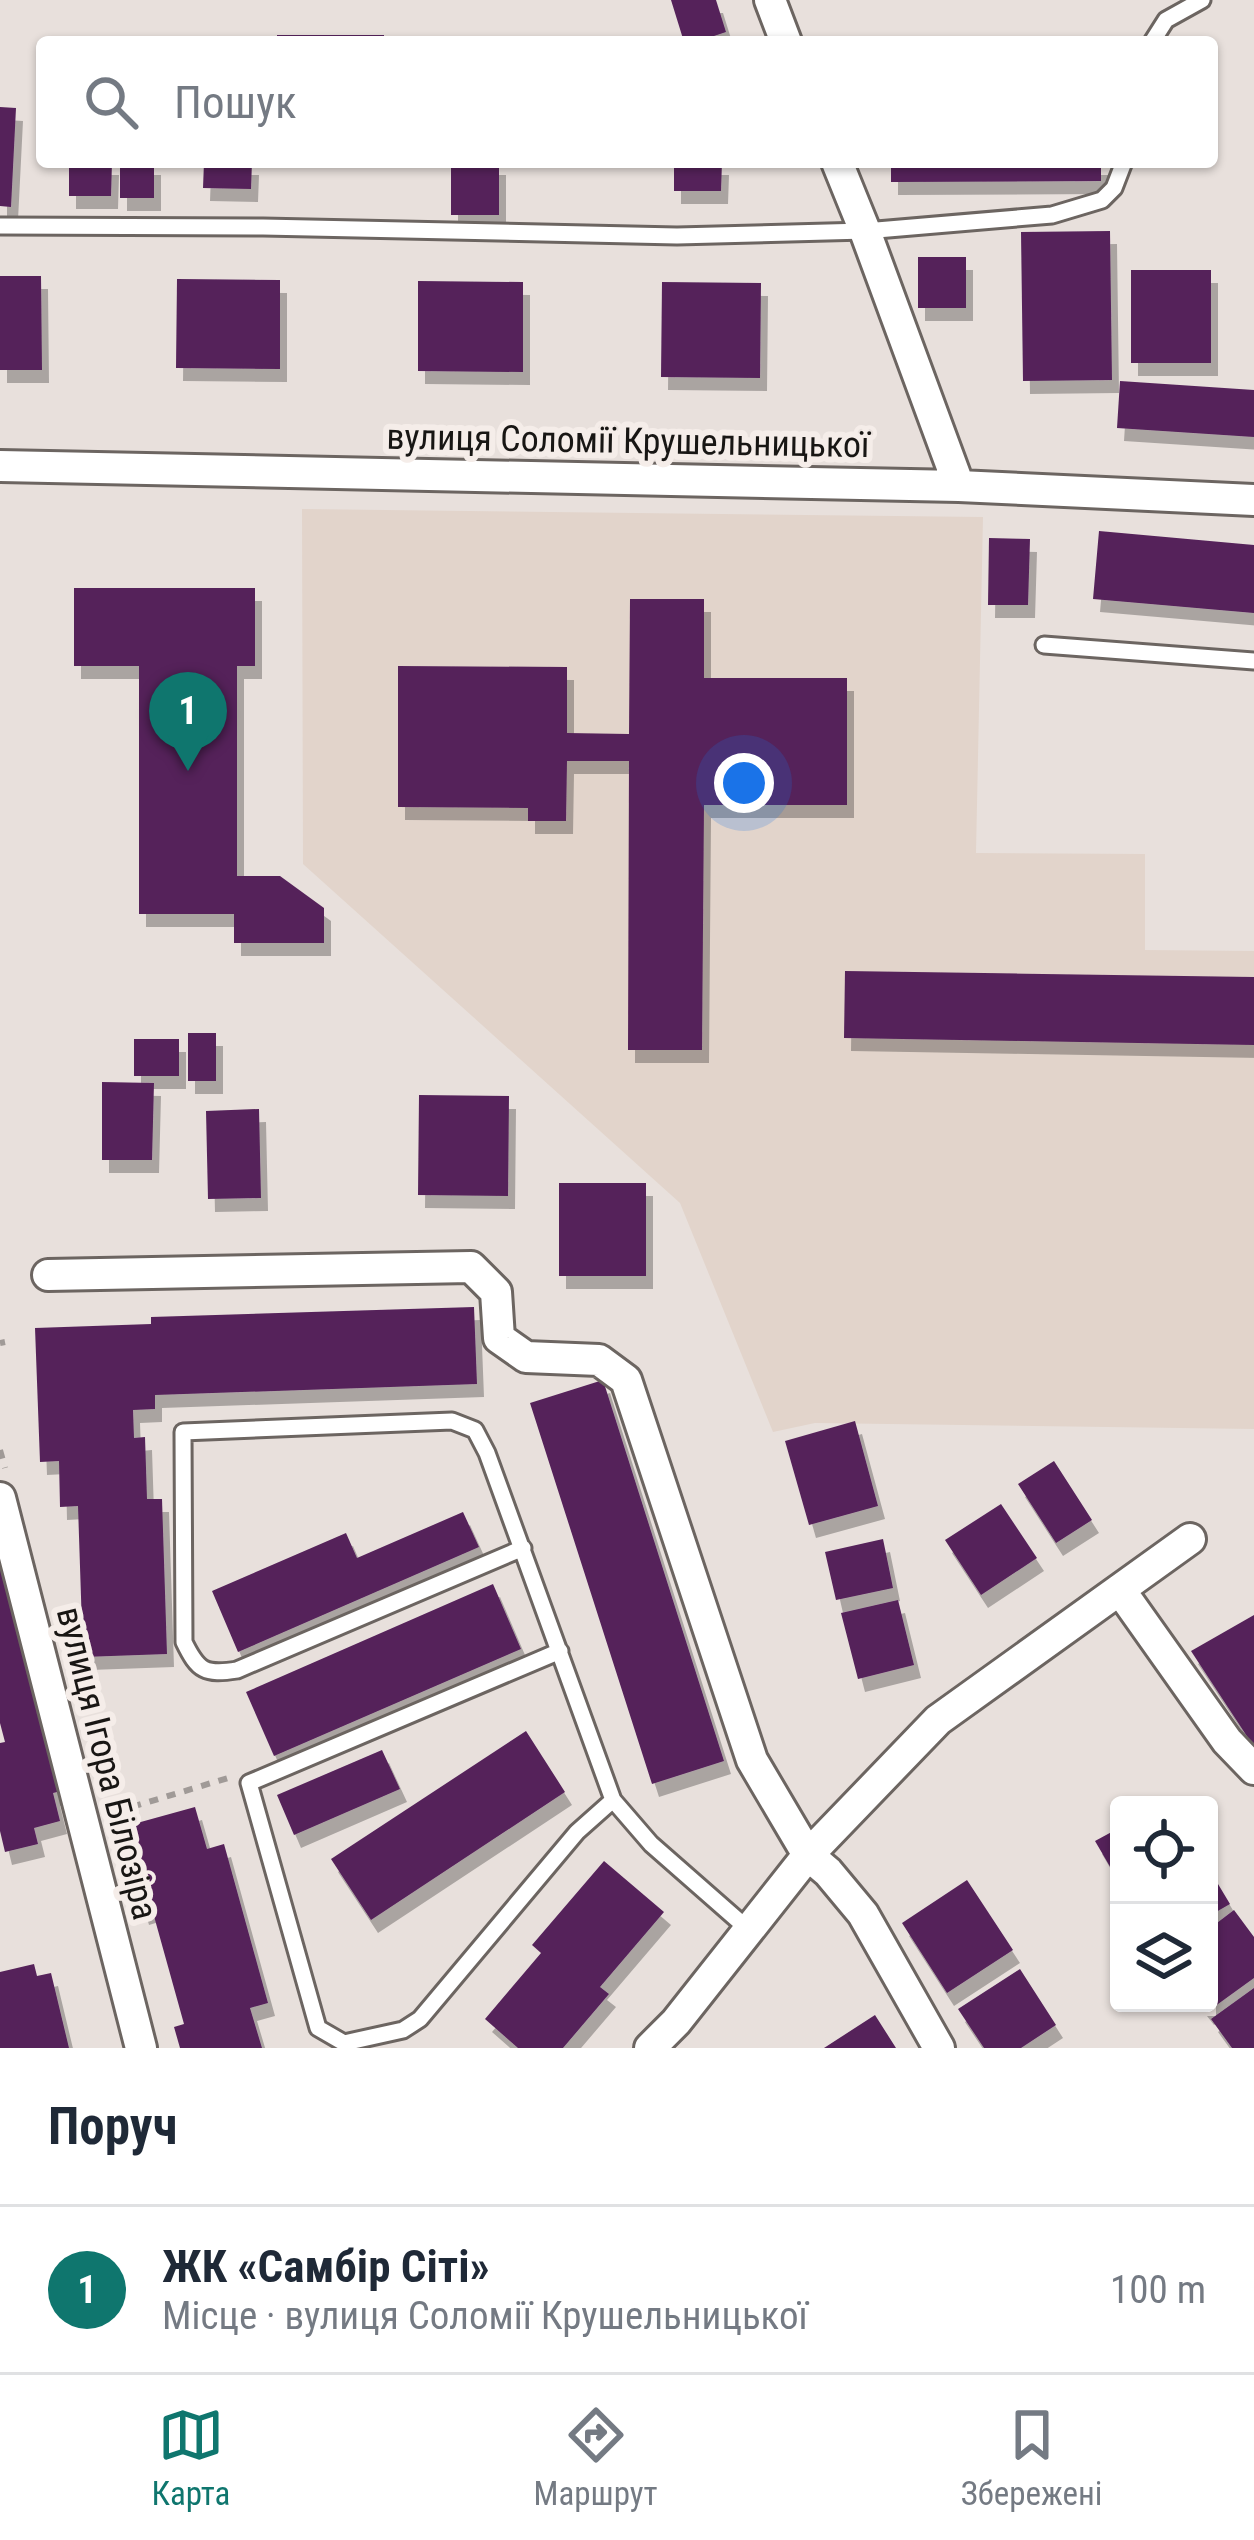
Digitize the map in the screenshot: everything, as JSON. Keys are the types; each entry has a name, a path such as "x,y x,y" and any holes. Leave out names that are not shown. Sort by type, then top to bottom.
{"street":[{"path":"770,0 785,36"},
{"path":"839,168 959,486"},
{"name":"вулиця Соломії Крушельницької","path":"0,466 959,486 1254,500"},
{"path":"49,1275 471,1267 496,1292 499,1338 526,1357 599,1360 626,1380 752,1760 808,1855 863,1914 939,2048"},
{"name":"вулиця Ігора Білозіра","path":"3,1485 141,2048"},
{"path":"650,2048 676,2023 808,1855 938,1720 1190,1539"},
{"path":"1120,1590 1227,1741 1254,1769"}],"lane":[{"path":"1156,36 1166,20 1202,0"},
{"path":"0,226 677,236 865,231 1052,215 1102,200 1114,188 1122,168"},
{"path":"1045,645 1254,661"},
{"path":"523,1547 237,1670 212,1674 194,1664 184,1642 183,1432 452,1421 475,1430 523,1547 614,1800 651,1844 749,1930"},
{"path":"560,1651 249,1783 318,2027 344,2044 403,2030 421,2019 577,1832 614,1800"}],"path":[{"path":"0,1450 3,1485"},
{"path":"98,1817 225,1777 249,1783"}],"shaded area":[{"path":"302,509 983,517 976,853 1145,854 1145,950 1254,951 1254,1429 815,1423 773,1432 680,1203 303,864"}],"building":[{"path":"671,0 716,0 726,32 682,36"},
{"path":"277,35 384,35 384,36"},
{"path":"0,107 16,108 11,207 0,206"},
{"path":"69,168 112,168 111,196 69,196"},
{"path":"120,168 154,168 154,198 120,198"},
{"path":"204,168 252,168 251,189 203,188"},
{"path":"451,168 499,168 499,215 451,215"},
{"path":"674,168 722,168 721,191 674,191"},
{"path":"891,168 1101,168 1101,181 891,182"},
{"path":"1110,231 1112,380 1023,381 1021,232"},
{"path":"918,257 966,257 966,308 918,308"},
{"path":"1131,270 1211,270 1211,363 1131,363"},
{"path":"0,276 41,276 42,370 0,370"},
{"path":"177,279 280,280 280,369 176,368"},
{"path":"418,281 523,282 523,372 418,371"},
{"path":"662,282 761,283 760,378 661,377"},
{"path":"1120,381 1254,390 1254,437 1117,428"},
{"path":"1099,531 1254,545 1254,613 1093,599"},
{"path":"989,538 1030,539 1028,605 988,605"},
{"path":"74,588 255,588 255,666 237,666 237,876 280,876 324,908 324,943 234,943 234,914 139,914 139,666 74,666"},
{"path":"630,599 704,599 704,678 847,678 847,805 704,805 702,1050 628,1050 629,761 567,761 566,821 528,821 528,808 398,807 398,666 567,667 567,733 629,734"},
{"path":"845,971 1254,977 1254,1045 844,1038"},
{"path":"188,1033 216,1033 216,1081 188,1081"},
{"path":"134,1039 179,1039 179,1076 134,1076"},
{"path":"102,1082 154,1083 152,1160 102,1160"},
{"path":"419,1095 509,1096 508,1196 418,1195"},
{"path":"259,1109 261,1198 208,1199 206,1111"},
{"path":"559,1183 646,1183 646,1276 559,1276"},
{"path":"474,1307 477,1384 155,1395 155,1409 133,1410 134,1438 145,1437 147,1499 162,1499 167,1654 83,1657 78,1506 60,1507 59,1461 40,1462 35,1328 151,1324 151,1317"},
{"path":"603,1380 724,1761 652,1784 530,1403"},
{"path":"855,1421 878,1506 809,1525 785,1441"},
{"path":"1054,1461 1092,1520 1056,1543 1018,1484"},
{"path":"1001,1504 1037,1558 981,1595 945,1540"},
{"path":"463,1512 479,1547 238,1652 212,1591 346,1533 357,1558"},
{"path":"883,1539 893,1588 836,1600 825,1552"},
{"path":"0,1547 65,1790 53,1793 60,1821 34,1828 38,1844 5,1852 0,1831 0,1743 5,1742 0,1723"},
{"path":"493,1584 521,1649 274,1756 246,1692"},
{"path":"898,1600 914,1665 858,1679 841,1613"},
{"path":"1254,1615 1254,1747 1191,1651"},
{"path":"526,1731 565,1792 371,1920 331,1859"},
{"path":"382,1750 400,1789 294,1835 277,1795"},
{"path":"195,1807 207,1849 224,1844 268,2003 250,2008 262,2048 180,2048 174,2027 184,2024 152,1909 142,1912 119,1828"},
{"path":"1110,1833 1110,1867 1095,1841"},
{"path":"604,1861 664,1912 600,1987 609,1994 563,2048 518,2048 485,2019 541,1953 532,1945"},
{"path":"967,1880 1013,1950 947,1993 902,1923"},
{"path":"1218,1884 1230,1904 1218,1911"},
{"path":"1234,1910 1254,1937 1254,1978 1218,2004 1218,1922"},
{"path":"34,1964 37,1976 51,1973 69,2048 0,2048 0,1972"},
{"path":"1020,1969 1056,2025 1021,2048 984,2048 958,2009"},
{"path":"1254,1988 1254,2048 1232,2048 1211,2019"},
{"path":"875,2015 896,2048 824,2048"}],"place":[{"name":"ЖК «Самбір Сіті»","path":"188,771"}]}
